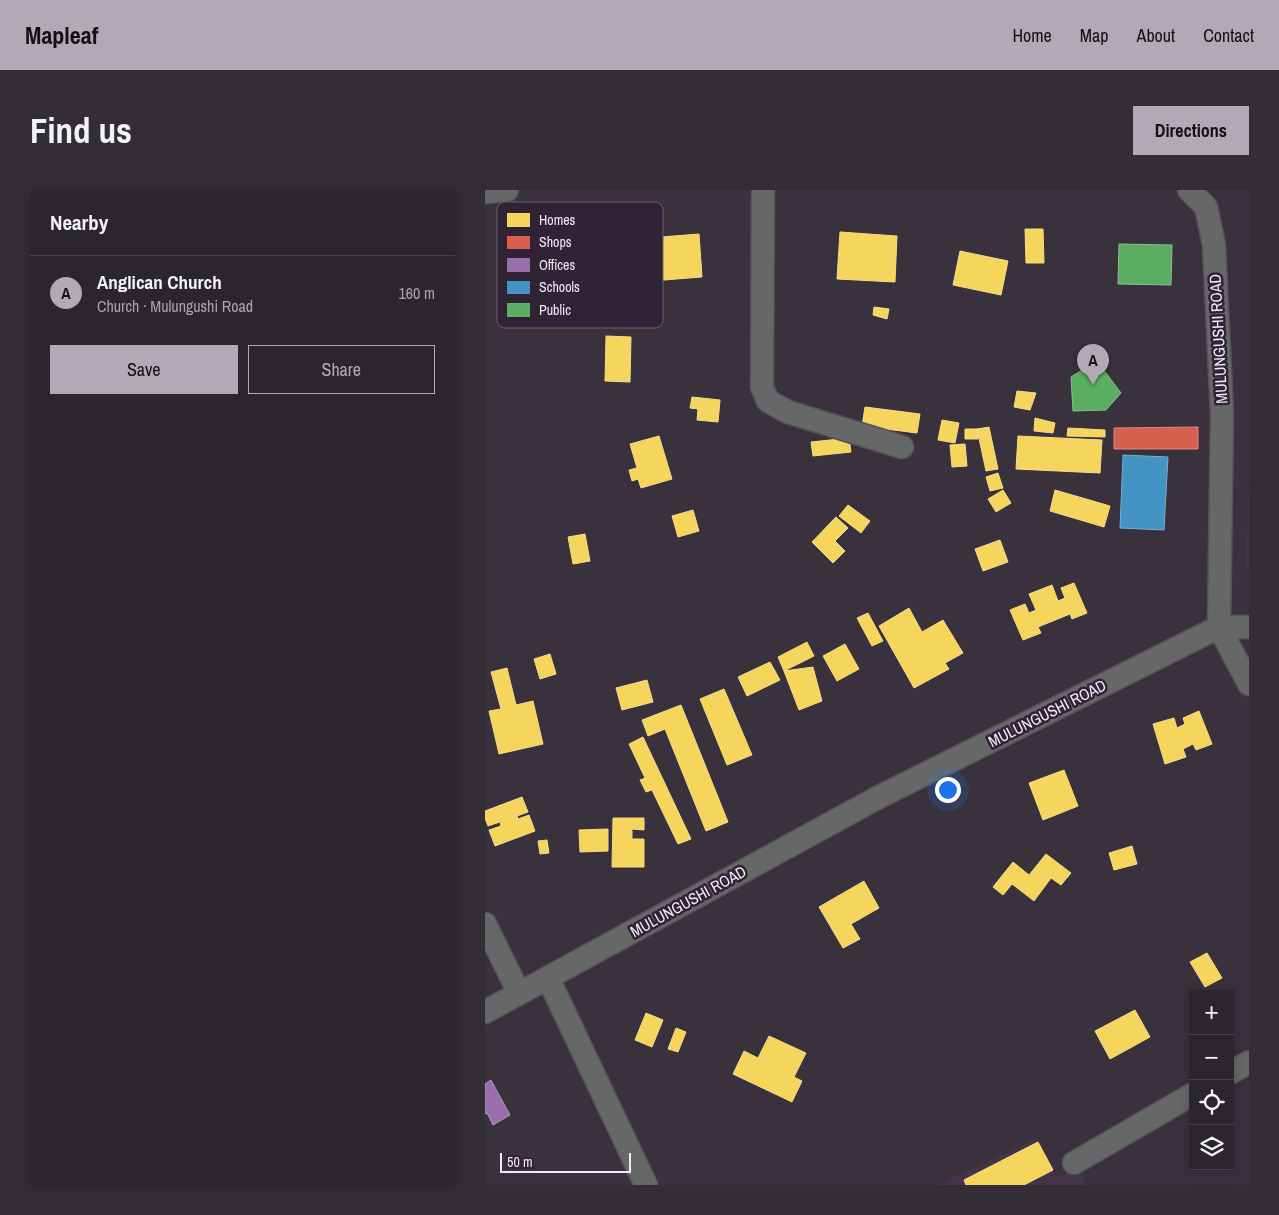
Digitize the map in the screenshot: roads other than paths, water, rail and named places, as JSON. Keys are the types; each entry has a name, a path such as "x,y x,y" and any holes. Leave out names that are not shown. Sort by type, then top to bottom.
{"street":[{"path":"485,192 507,190"},
{"path":"763,190 762,387 768,401 788,412 903,447"},
{"name":"MULUNGUSHI ROAD","path":"485,1012 879,797 1219,627 1222,414 1214,245 1206,207 1189,190"},
{"path":"1249,627 1219,627 1249,684"},
{"path":"485,924 519,993"},
{"path":"548,978 646,1185"},
{"path":"1234,1071 1249,1062"},
{"path":"1074,1163 1189,1096"}],"place":[{"name":"Anglican Church","path":"1093,385"}]}
